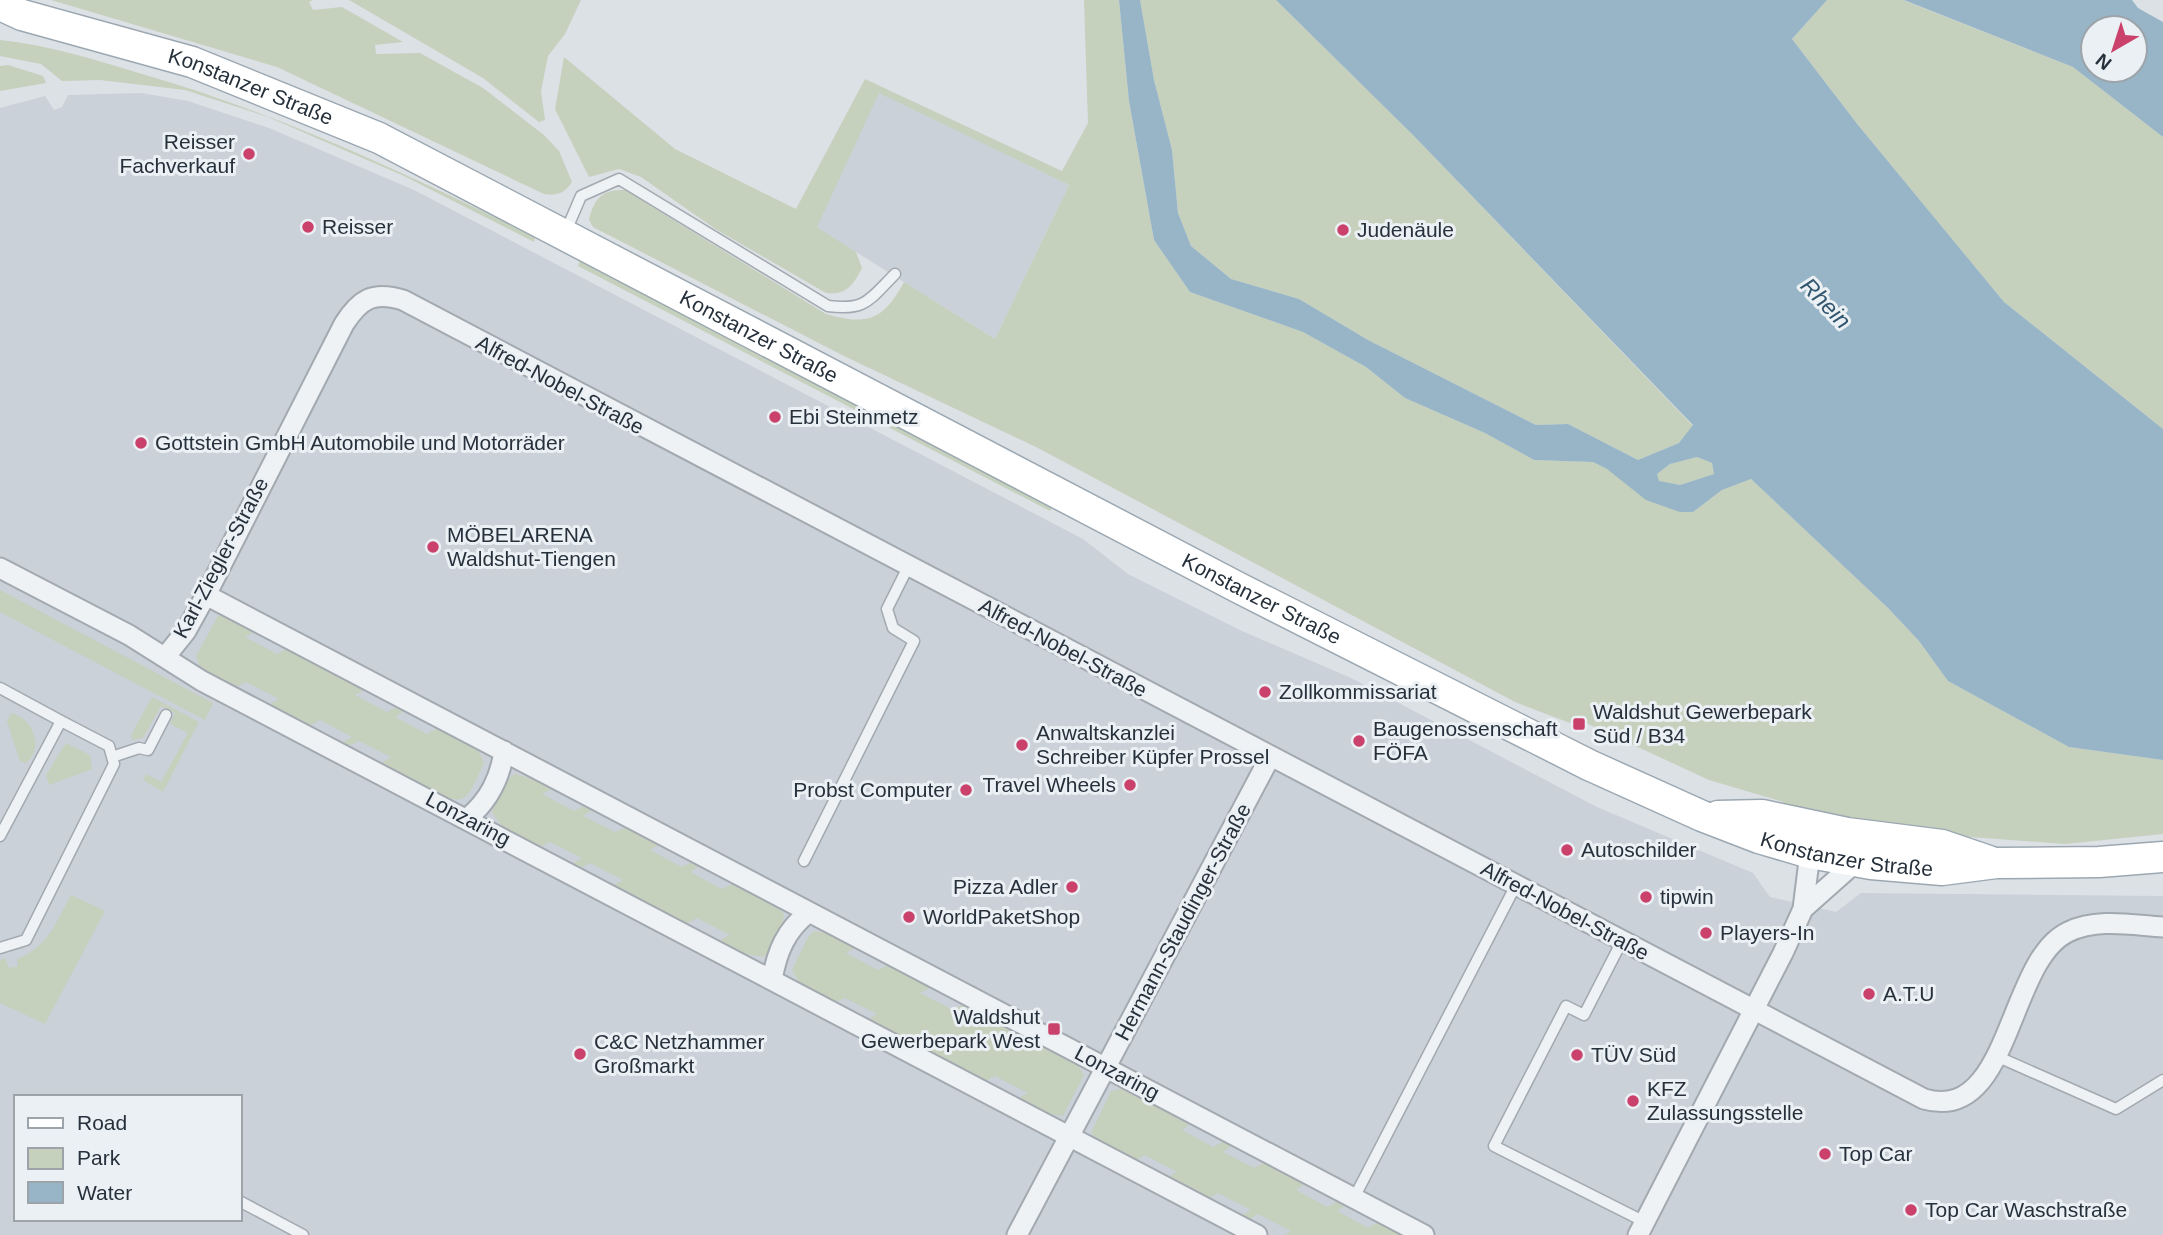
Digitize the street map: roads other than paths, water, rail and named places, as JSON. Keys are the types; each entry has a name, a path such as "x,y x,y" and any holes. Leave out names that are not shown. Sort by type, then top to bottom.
{"main road":[{"name":"Konstanzer Straße","path":"7,12 142,47 251,84 379,138 1239,588 1588,765 1702,816 1759,838 1811,853 1857,862 1942,870 1996,863 2099,862 2163,857"},
{"name":"Konstanzer Straße","path":"1702,816 1762,815 1847,833 1942,845 1996,863"}],"street":[{"name":"Alfred-Nobel-Straße","path":"369,298 386,295 402,300 1901,1088 1941,1104 1969,1095 1996,1056 2041,955 2066,933 2093,923 2163,927"},
{"name":"Karl-Ziegler-Straße","path":"0,568 166,656 186,631 206,595 344,324 354,308 369,298"},
{"name":"Lonzaring","path":"206,595 1424,1235"},
{"name":"Lonzaring","path":"166,656 202,681 468,818 1257,1235"},
{"path":"468,818 481,807 493,789 504,751"},
{"name":"Hermann-Staudinger-Straße","path":"1017,1235 1269,757"},
{"path":"1641,1228 1803,909 1811,853 1847,833"},
{"path":"1803,909 1857,862"},
{"path":"772,980 783,941 794,924 809,912"}],"lane":[{"path":"564,235 581,196 619,178 828,306 851,309 867,302 895,274"},
{"path":"804,861 914,641 893,628 887,609 908,567"},
{"path":"0,688 109,746 114,764 26,940 0,948"},
{"path":"112,757 139,748 152,752 166,715"},
{"path":"0,836 61,721"},
{"path":"1354,1198 1516,885"},
{"path":"1622,941 1584,1015 1566,1006 1494,1146 1641,1228"},
{"path":"1996,1056 2116,1109 2163,1080"},
{"path":"242,1203 303,1235"}],"water":[{"name":"Rhein","path":"1119,0 1140,0 1154,80 1172,150 1178,213 1191,246 1231,279 1299,299 1368,340 1536,425 1568,424 1638,460 1679,443 1693,425 1413,135 1276,0 1827,0 1792,39 1858,125 2004,302 2163,429 2163,760 2069,747 1948,681 1919,641 1888,608 1751,479 1722,490 1693,512 1680,512 1646,500 1607,469 1593,462 1534,460 1485,433 1405,398 1366,367 1303,332 1190,292 1154,240 1129,101","holes":["1697,457 1712,463 1714,474 1680,485 1659,481 1657,474 1670,464"]},
{"path":"1904,0 2132,0 2138,8 2149,14 2079,14 2079,72"},
{"path":"2149,14 2163,22 2163,137 2095,84 2149,84"}],"place":[{"name":"Reisser Fachverkauf","path":"249,154"},
{"name":"Reisser","path":"308,227"},
{"name":"Judenäule","path":"1343,230"},
{"name":"Ebi Steinmetz","path":"775,417"},
{"name":"Gottstein GmbH Automobile und Motorräder","path":"141,443"},
{"name":"MÖBELARENA Waldshut-Tiengen","path":"433,547"},
{"name":"Zollkommissariat","path":"1265,692"},
{"name":"Waldshut Gewerbepark Süd / B34","path":"1579,724"},
{"name":"Baugenossenschaft FÖFA","path":"1359,741"},
{"name":"Anwaltskanzlei Schreiber Küpfer Prossel","path":"1022,745"},
{"name":"Travel Wheels","path":"1130,785"},
{"name":"Probst Computer","path":"966,790"},
{"name":"Autoschilder","path":"1567,850"},
{"name":"Pizza Adler","path":"1072,887"},
{"name":"tipwin","path":"1646,897"},
{"name":"WorldPaketShop","path":"909,917"},
{"name":"Players-In","path":"1706,933"},
{"name":"A.T.U","path":"1869,994"},
{"name":"Waldshut Gewerbepark West","path":"1054,1029"},
{"name":"C&C Netzhammer Großmarkt","path":"580,1054"},
{"name":"TÜV Süd","path":"1577,1055"},
{"name":"KFZ Zulassungsstelle","path":"1633,1101"},
{"name":"Top Car","path":"1825,1154"},
{"name":"Top Car Waschstraße","path":"1911,1210"}]}
